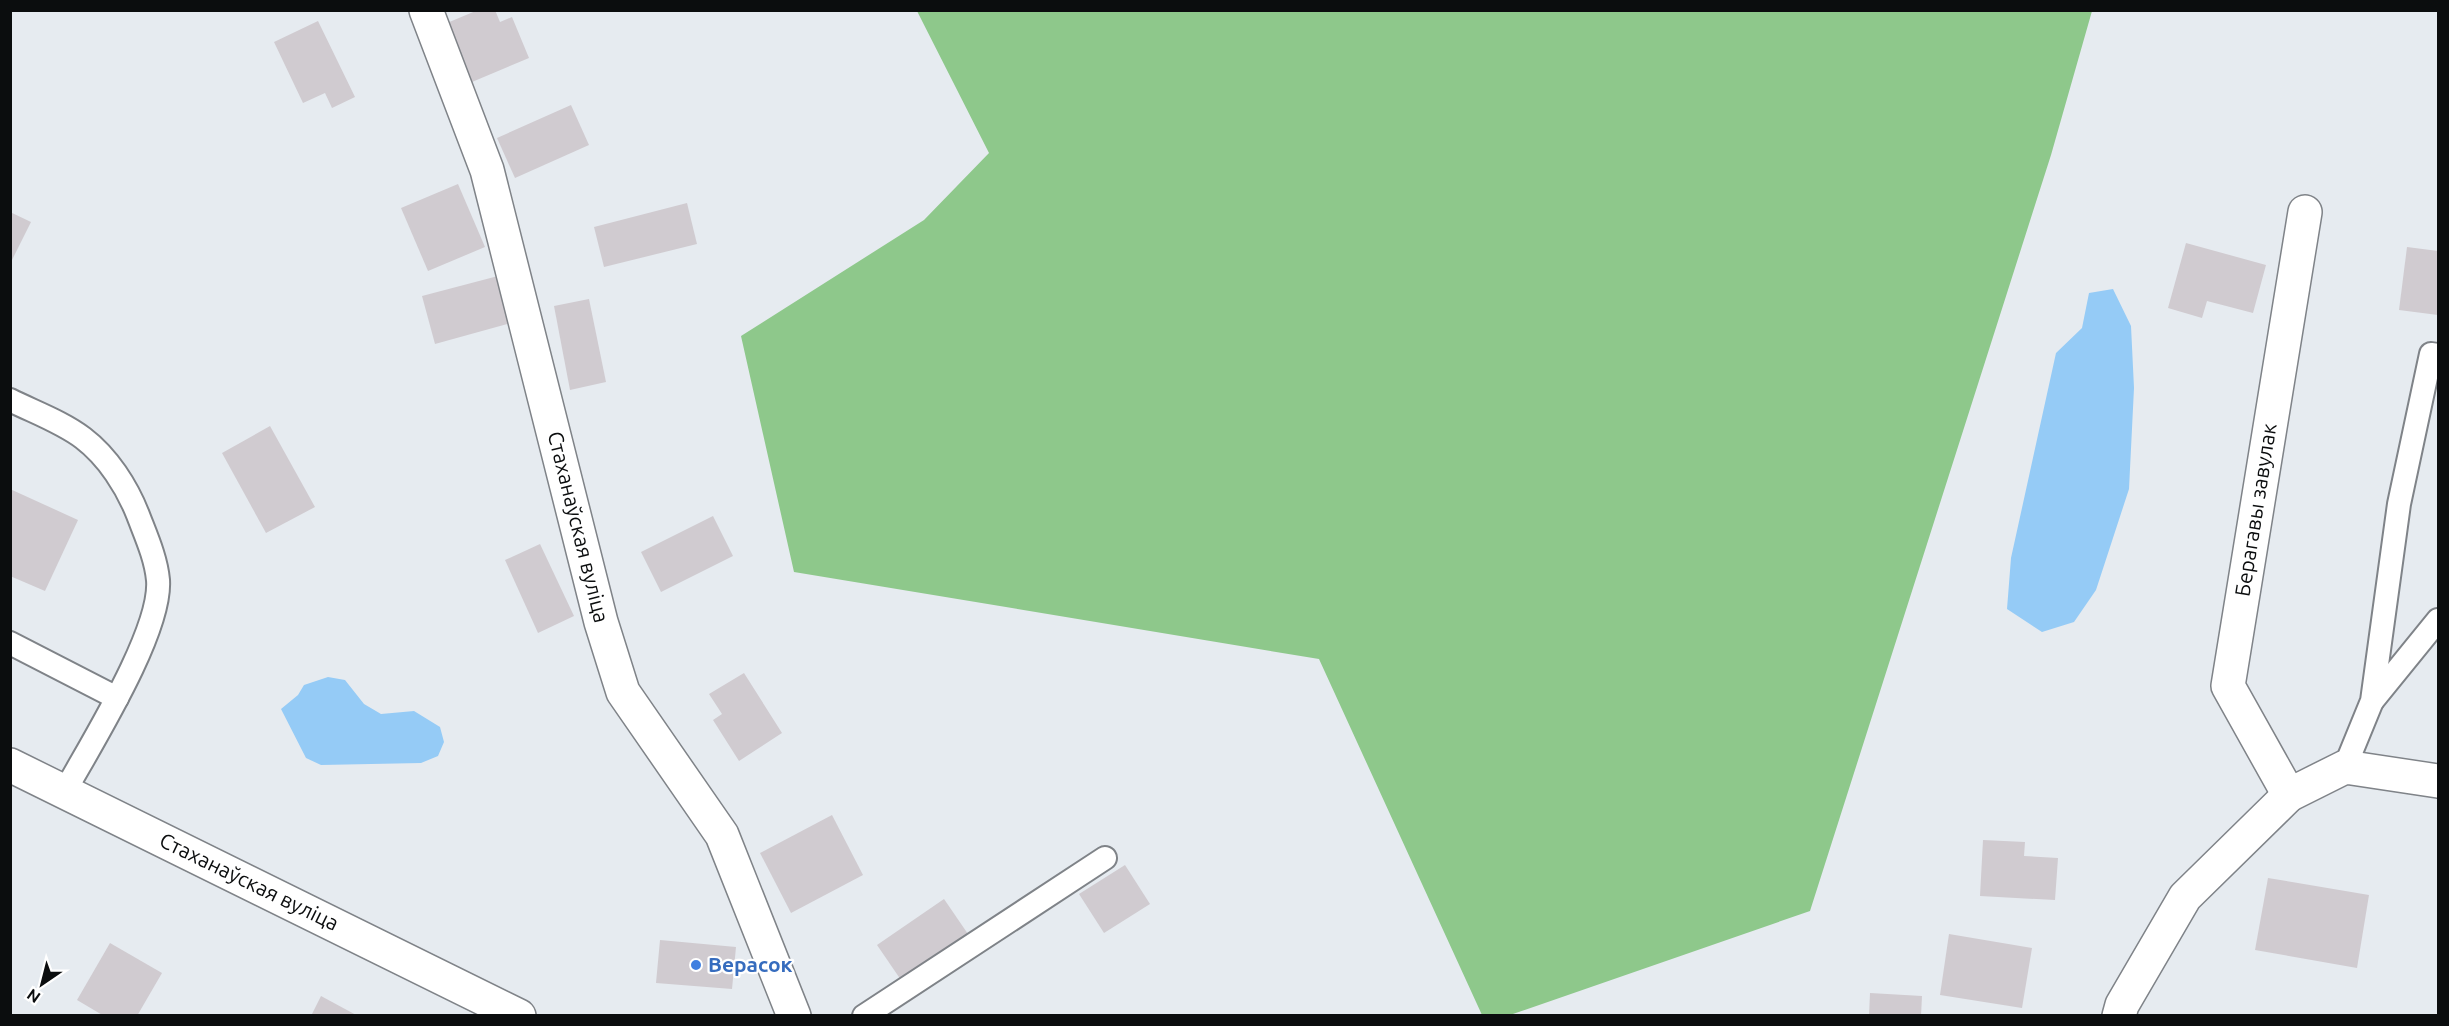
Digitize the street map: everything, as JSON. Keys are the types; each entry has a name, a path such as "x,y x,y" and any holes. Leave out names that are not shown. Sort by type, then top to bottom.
{"street":[{"name":"Стаханаўская вуліца","path":"426,10 487,170 601,622 623,692 722,835 794,1016"},
{"name":"Берагавы завулак","path":"2289,795 2228,686 2305,212"},
{"name":"Стаханаўская вуліца","path":"10,765 519,1016"},
{"path":"2119,1016 2122,1005 2184,897 2289,795 2345,767 2439,781"}],"lane":[{"path":"2345,767 2372,701 2399,504 2431,354 2439,355"},
{"path":"10,400 83,438 114,470 135,508 150,547 158,581 155,612 117,698 65,791"},
{"path":"2372,701 2439,620"},
{"path":"10,643 117,698"},
{"path":"864,1016 1105,858"}],"green space":[{"path":"917,11 2092,11 2051,155 1810,911 1510,1015 1482,1015 1319,659 794,572 741,336 924,220 989,153"}],"water":[{"path":"2113,289 2131,326 2134,388 2129,489 2096,590 2074,622 2042,632 2007,609 2011,558 2056,353 2082,328 2089,293"},
{"path":"328,677 345,680 364,704 381,714 414,711 440,727 444,742 438,756 421,763 321,765 306,758 281,709 298,695 304,685"}],"building":[{"path":"478,10 495,10 500,22 512,17 529,58 472,82 447,23"},
{"path":"318,21 355,97 332,108 325,93 303,103 274,42"},
{"path":"571,105 589,145 515,178 497,138"},
{"path":"458,184 485,247 428,271 401,208"},
{"path":"687,203 697,244 604,267 594,227"},
{"path":"10,212 31,222 10,264"},
{"path":"2186,243 2266,265 2253,313 2207,301 2202,318 2168,308"},
{"path":"2407,247 2438,251 2438,315 2399,310"},
{"path":"498,276 511,323 435,344 422,296"},
{"path":"589,299 606,382 570,390 554,306"},
{"path":"270,426 315,507 266,533 222,453"},
{"path":"10,489 78,520 45,591 10,576"},
{"path":"713,516 733,556 661,592 641,552"},
{"path":"540,544 574,616 538,633 505,560"},
{"path":"744,673 782,733 739,761 713,720 722,714 709,694"},
{"path":"832,815 863,875 791,913 760,853"},
{"path":"1983,840 2025,842 2024,856 2058,858 2055,900 1980,896"},
{"path":"1125,865 1150,904 1104,933 1079,894"},
{"path":"2268,878 2369,895 2357,968 2255,950"},
{"path":"944,899 968,934 901,980 877,945"},
{"path":"1949,934 2032,948 2022,1008 1940,995"},
{"name":"Верасок","path":"660,940 736,947 732,989 656,983"},
{"path":"110,943 162,973 137,1016 104,1016 77,1000"},
{"path":"1870,993 1922,996 1921,1016 1869,1016"},
{"path":"321,996 358,1016 311,1016"}],"place":[{"name":"Верасок","path":"696,965"}]}
